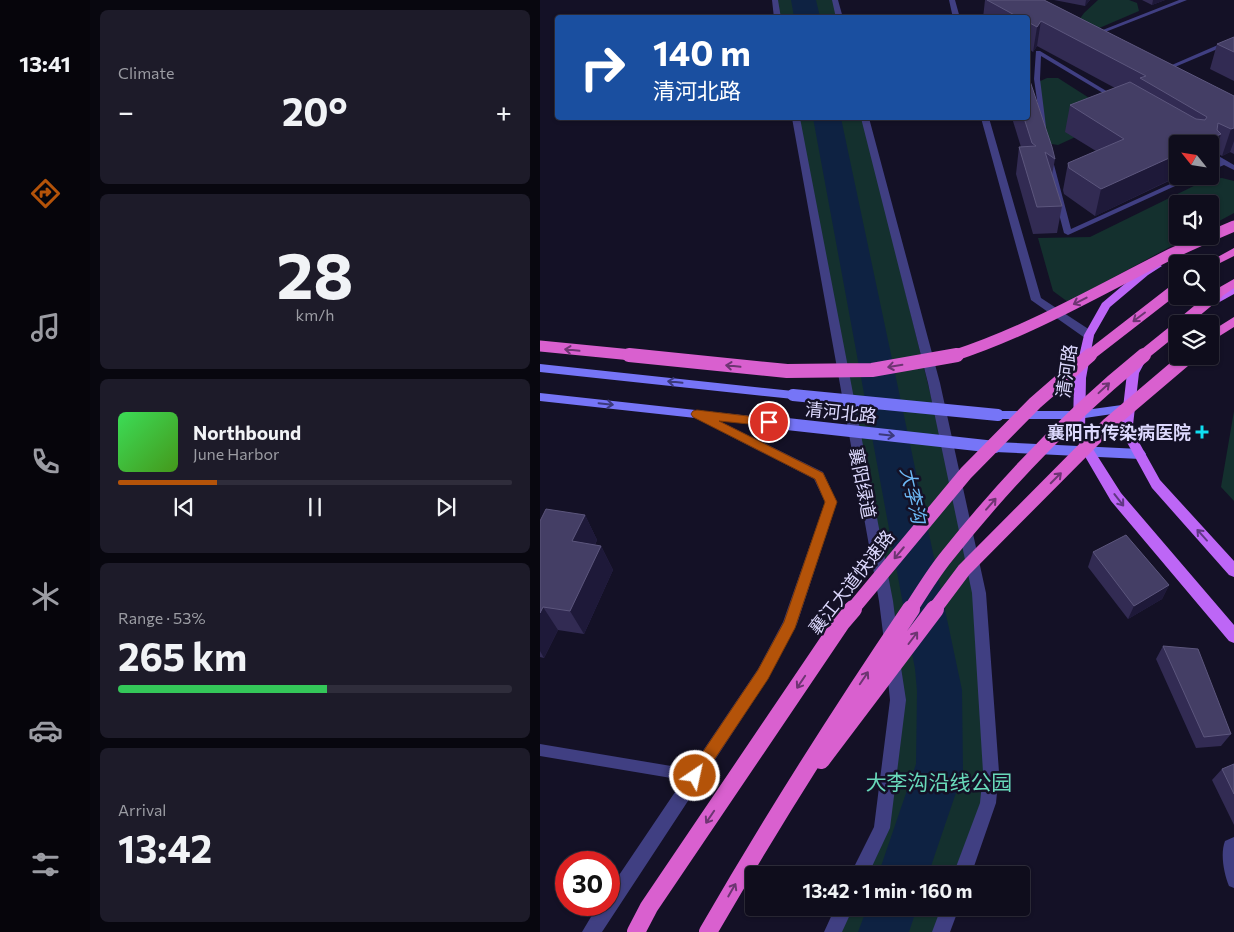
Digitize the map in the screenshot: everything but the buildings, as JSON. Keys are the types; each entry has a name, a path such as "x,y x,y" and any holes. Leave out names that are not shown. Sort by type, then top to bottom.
{"highway":[{"path":"540,346 788,371 872,370 951,357 990,344 1025,328 1173,253 1234,225"},
{"path":"1219,260 1234,251"},
{"path":"1192,315 1217,294 1234,283"},
{"name":"襄江大道快速路","path":"636,932 649,906 841,623 966,473 1035,403 1110,339 1169,294"},
{"path":"1219,332 1234,321"},
{"path":"708,932 758,845 856,690 946,557 1027,463 1107,384 1169,334"},
{"path":"758,845 964,570 1109,424 1178,365"}],"main road":[{"name":"清河路","path":"1234,225 1144,274 1106,305 1089,335 1080,378 1078,415 1081,440 1116,497 1234,636"},
{"path":"1234,289 1170,327 1146,348 1133,374 1127,425 1129,435 1156,484 1234,571"},
{"name":"清河北路","path":"540,368 998,415 1078,415 1129,408"},
{"name":"清河北路","path":"540,397 995,447 1140,454"}],"street":[{"path":"775,0 778,15"},
{"path":"835,0 839,15"},
{"path":"952,0 956,15"},
{"name":"襄阳绿道","path":"796,120 866,503 886,601 898,700 882,828 864,866"},
{"path":"866,120 934,383 979,593 991,772 988,803 965,866"},
{"path":"986,120 1036,300 1089,335"},
{"path":"591,932 763,674 790,624 831,502 819,476 697,414"},
{"path":"832,932 840,916"},
{"path":"941,932 947,916"}],"lane":[{"path":"1081,39 1184,0"},
{"path":"1151,75 1234,40"},
{"path":"1044,134 1037,79 1038,52 1120,100"},
{"path":"1047,152 1068,233 1174,185"},
{"path":"1219,159 1234,168"},
{"path":"1219,165 1225,162"},
{"path":"540,750 695,776"},
{"path":"1234,844 1230,846 1234,881"}],"green space":[{"path":"775,0 834,0 838,15 778,15"},
{"path":"1098,0 1129,0 1137,3 1139,11 1097,29 1076,24 1084,13"},
{"path":"1047,78 1058,78 1119,117 1058,145 1045,143 1038,82"},
{"name":"大李沟沿线公园","path":"796,120 863,120 979,593 991,772 965,866 863,866 882,828 898,700 866,503"},
{"path":"1219,178 1234,181 1234,213 1219,221 1219,195 1175,195 1196,185 1219,185"},
{"path":"1169,198 1169,245 1173,245 1068,302 1053,291 1038,238 1090,237"},
{"path":"1234,411 1234,501 1221,487"},
{"path":"840,916 947,916 941,932 833,932"}],"water":[{"path":"791,0 816,0 820,15 794,15"},
{"name":"大李沟","path":"813,120 841,120 962,690 963,772 931,866 881,866 916,764 917,691 915,669"},
{"path":"864,916 914,916 909,932 858,932"}],"place":[{"name":"襄阳市传染病医院","path":"1202,432"}],"route":[{"path":"695,776 763,674 790,624 831,502 819,476 697,414 769,422"}]}
